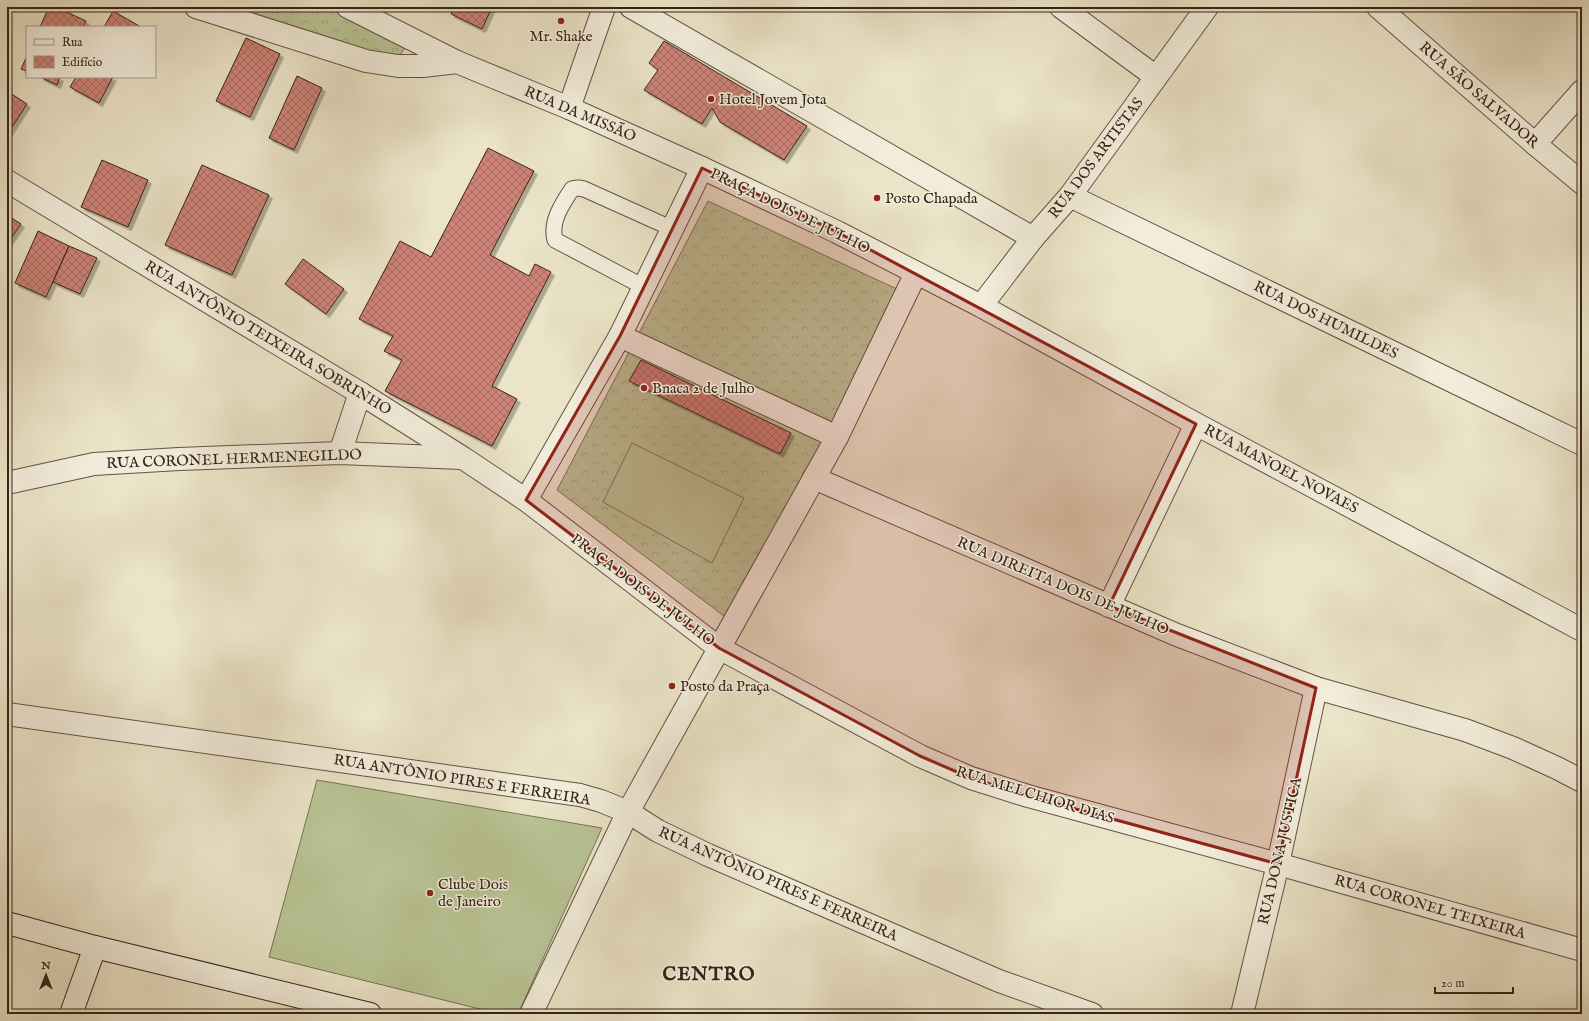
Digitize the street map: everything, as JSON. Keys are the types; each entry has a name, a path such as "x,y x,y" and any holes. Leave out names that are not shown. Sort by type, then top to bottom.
{"street":[{"name":"RUA DA MISSÃO","path":"196,7 366,61 398,66 423,66 457,62"},
{"name":"RUA DA MISSÃO","path":"348,7 457,62 569,108 702,168"},
{"path":"569,108 604,7"},
{"path":"631,7 1032,238"},
{"path":"1061,7 1156,77"},
{"name":"RUA DOS ARTISTAS","path":"981,306 1032,238 1070,196 1207,7"},
{"name":"RUA SÃO SALVADOR","path":"1378,7 1582,183"},
{"path":"1535,144 1582,91"},
{"name":"PRAÇA DOIS DE JULHO","path":"916,273 837,437 719,648 526,500 620,336 702,168 837,232 981,306"},
{"name":"RUA ANTÔNIO TEIXEIRA SOBRINHO","path":"7,181 360,393 526,500"},
{"name":"RUA DOS HUMILDES","path":"1070,196 1582,444"},
{"name":"RUA MANOEL NOVAES","path":"981,306 1196,424 1582,630"},
{"path":"620,336 837,437"},
{"path":"340,453 360,393"},
{"path":"1109,606 1196,424"},
{"name":"RUA CORONEL HERMENEGILDO","path":"7,483 94,464 179,459 340,453 463,458"},
{"name":"RUA DIREITA DOIS DE JULHO","path":"814,478 1177,635 1316,688 1465,730 1513,748 1582,781"},
{"path":"531,1014 628,812 719,648"},
{"name":"RUA MELCHIOR DIAS","path":"719,648 920,756 970,778 1042,800 1278,864"},
{"name":"RUA DONA JUSTICA","path":"1242,1014 1278,864 1316,688"},
{"name":"RUA ANTÔNIO PIRES E FERREIRA","path":"7,714 580,795 601,801 628,812 658,831 715,858 999,981 1092,1014"},
{"name":"RUA CORONEL TEIXEIRA","path":"1278,864 1582,950"},
{"path":"7,923 95,947 370,1014"},
{"path":"71,1014 95,947"}],"lane":[{"path":"644,287 555,240 553,228 563,202 572,189 584,189 673,229"}],"highlighted area":[{"path":"702,168 837,232 1196,424 1109,606 1316,688 1278,864 1028,796 971,778 920,756 719,648 526,500 620,336"}],"green space":[{"path":"228,7 326,7 400,41 404,49 399,57 383,56"},
{"path":"708,201 899,290 819,456 728,619 557,490"},
{"path":"632,443 744,498 712,563 603,502"},
{"name":"Clube Dois de Janeiro","path":"317,780 602,828 518,1014 500,1014 269,957"}],"building":[{"path":"49,7 56,7 86,21 84,26 40,26"},
{"path":"454,7 492,7 482,29 451,14"},
{"path":"113,11 139,26 105,26"},
{"path":"246,38 280,54 250,117 216,101"},
{"name":"Hotel Jovem Jota","path":"664,41 807,126 784,160 720,122 712,108 702,124 644,90 658,70 649,63"},
{"path":"26,58 26,71 21,69"},
{"path":"297,76 322,88 294,150 269,138"},
{"path":"42,78 60,78 57,85"},
{"path":"75,78 112,78 99,103 70,87"},
{"path":"7,91 27,104 7,135"},
{"path":"488,148 534,171 490,255 529,276 535,264 551,272 492,386 517,399 492,446 385,391 402,360 384,351 393,336 359,319 400,241 431,257"},
{"path":"102,160 148,180 128,227 81,207"},
{"path":"202,165 269,195 232,275 165,245"},
{"path":"7,215 21,224 7,244"},
{"path":"38,231 69,246 46,297 15,283"},
{"path":"69,246 97,258 80,294 53,282"},
{"path":"303,259 344,289 326,314 285,284"},
{"path":"641,360 791,433 780,454 629,381"}],"place":[{"name":"Mr. Shake","path":"561,21"},
{"name":"Hotel Jovem Jota","path":"711,99"},
{"name":"Posto Chapada","path":"877,198"},
{"name":"Bnaca 2 de Julho","path":"644,388"},
{"name":"Posto da Praça","path":"672,686"},
{"name":"Clube Dois de Janeiro","path":"430,893"}],"district":[{"name":"CENTRO","path":"709,975"}]}
